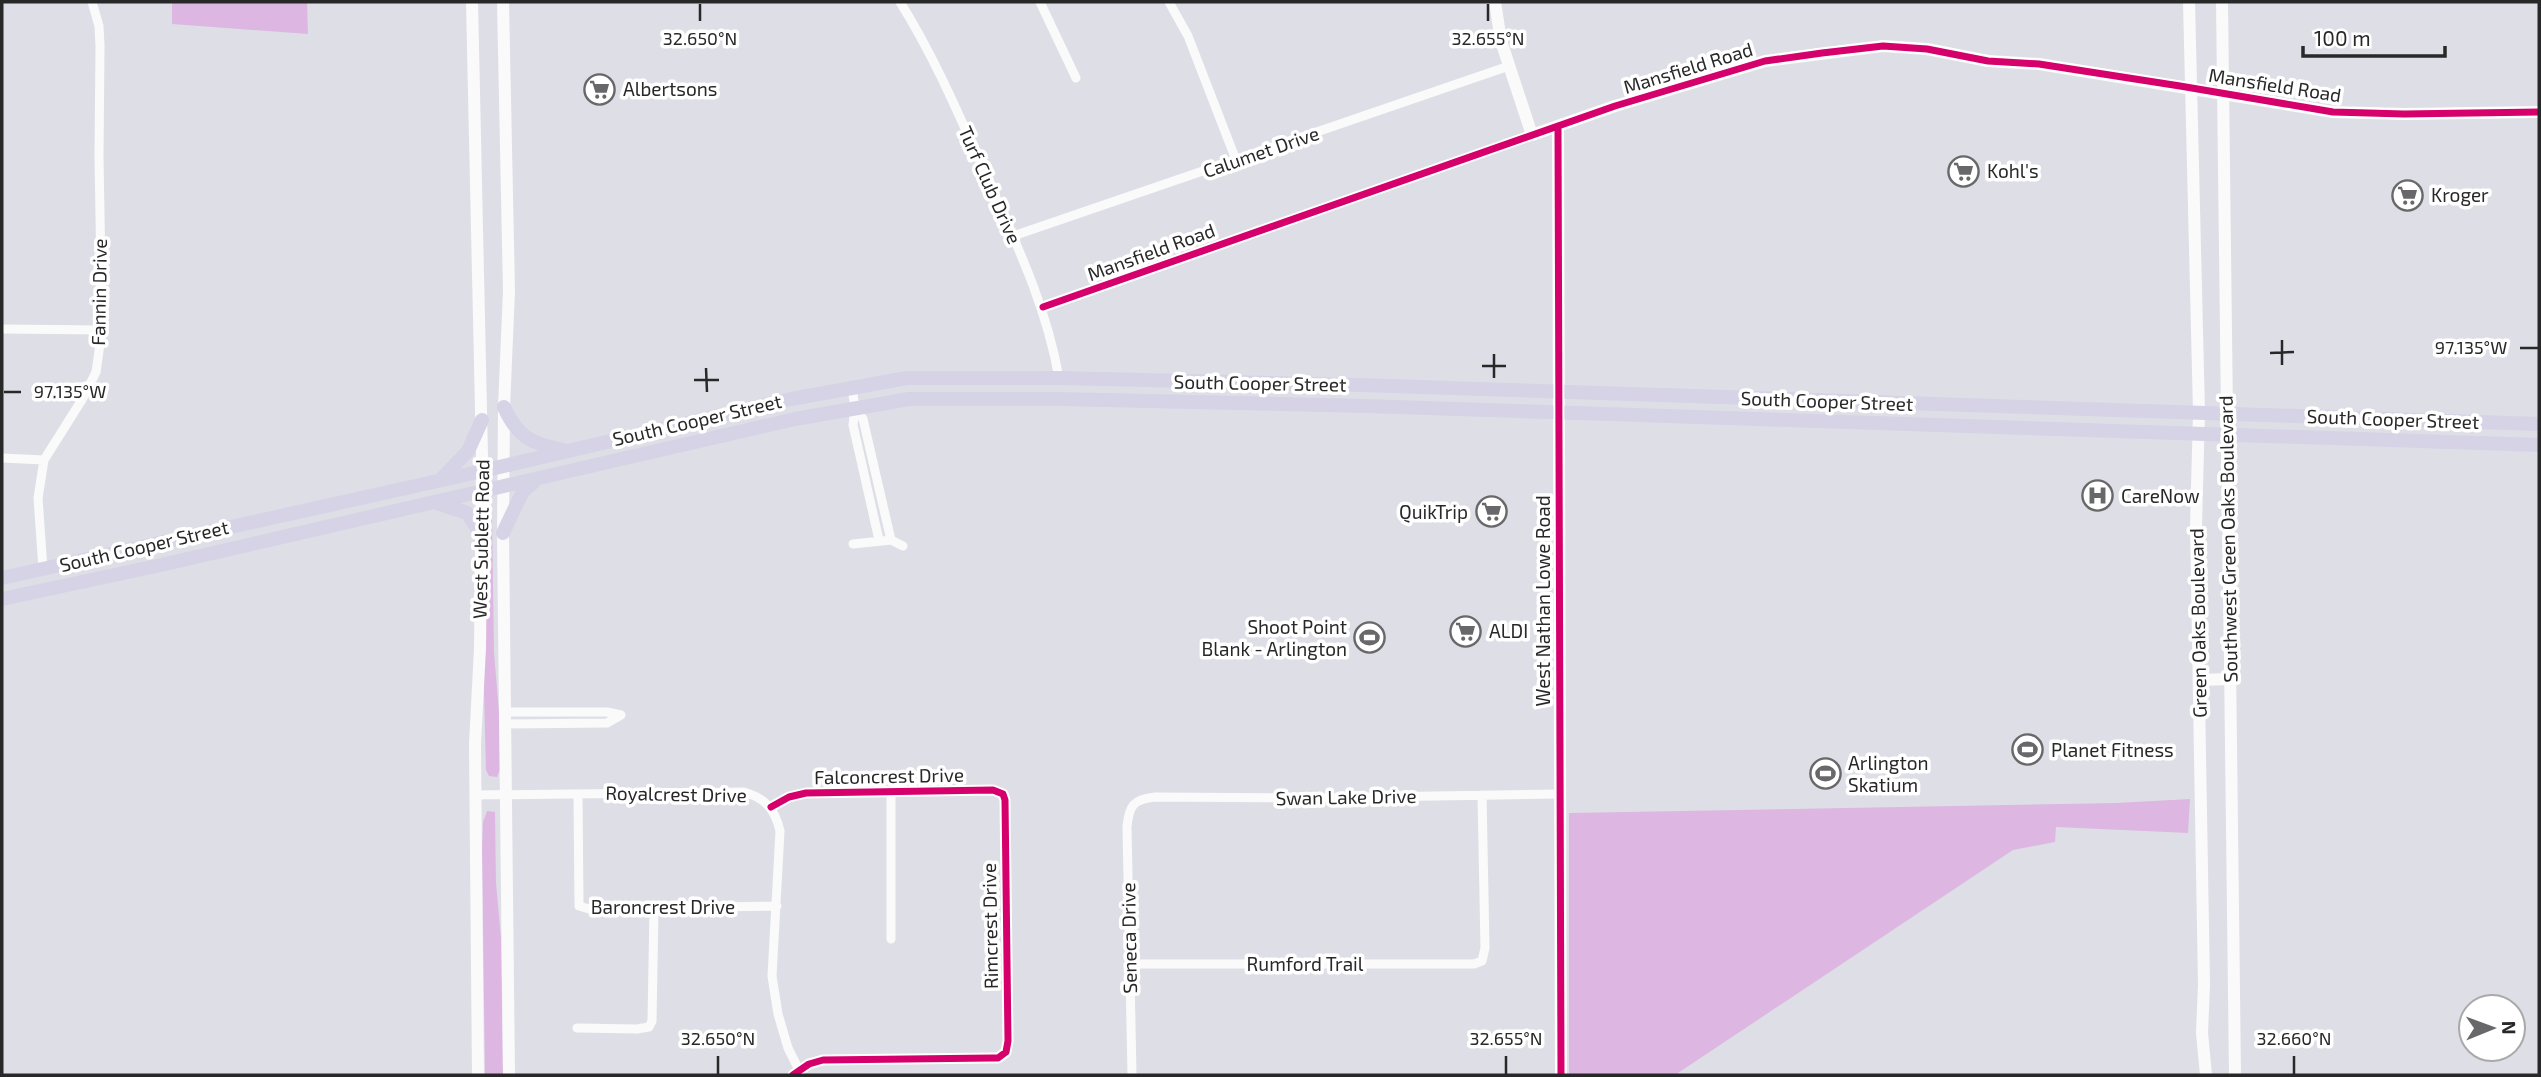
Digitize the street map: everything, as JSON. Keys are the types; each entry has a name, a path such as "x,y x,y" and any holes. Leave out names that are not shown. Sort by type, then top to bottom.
{"main road":[{"name":"West Sublett Road","path":"472,2 482,420 482,535 475,795 478,1075"},
{"name":"West Sublett Road","path":"503,2 509,291 503,466 509,1075"},
{"path":"1495,2 1501,41 1532,135"},
{"name":"Green Oaks Boulevard","path":"2189,2 2199,412 2196,526 2204,985 2202,1032 2206,1075"},
{"name":"Southwest Green Oaks Boulevard","path":"2222,2 2235,1075"},
{"name":"Mansfield Road","path":"1532,135 1628,102 1765,61 1884,46 1927,49 1988,61 2039,64 2333,113 2539,112"},
{"name":"West Nathan Lowe Road","path":"1559,126 1561,1075"},
{"name":"South Cooper Street","path":"2,578 503,466 791,398 907,378 1059,378 1289,384 2539,424"},
{"path":"1289,384 1289,404"},
{"name":"South Cooper Street","path":"2,598 482,492 795,419 909,399 1289,404 2539,445"},
{"path":"504,407 512,425 522,435 536,444 568,451"},
{"path":"440,480 468,451 482,420"},
{"path":"2470,442 2471,421"},
{"path":"503,533 523,491 538,479"},
{"path":"436,502 467,513 482,535"},
{"path":"2199,680 2230,679"}],"street":[{"name":"Fannin Drive","path":"43,569 38,498 44,460 96,372 102,330 100,46 99,26 92,2"},
{"name":"Turf Club Drive","path":"900,2 946,87 1013,236 1043,307 1059,378"},
{"path":"1040,2 1076,78"},
{"path":"1169,2 1188,36 1236,160"},
{"name":"Calumet Drive","path":"1013,236 1509,66"},
{"name":"Mansfield Road","path":"1043,307 1532,135"},
{"path":"2,329 102,330"},
{"path":"852,388 855,408 853,425 879,540"},
{"path":"855,408 863,419 891,540"},
{"path":"2,458 44,460"},
{"path":"853,544 891,540 903,546"},
{"path":"558,712 558,723"},
{"path":"558,712 607,712 621,715 607,723 558,723 505,718 558,712"},
{"name":"Falconcrest Drive","path":"771,807 789,797 806,793 993,790 1003,794 1005,800"},
{"name":"Royalcrest Drive","path":"475,795 744,792 764,799 771,807 780,831 772,953 775,1003 796,1072"},
{"path":"891,792 891,939"},
{"name":"Baroncrest Drive","path":"578,794 579,906 589,909 777,906"},
{"name":"Swan Lake Drive","path":"1133,803 1140,798 1155,797 1314,798 1560,794"},
{"name":"Rumford Trail","path":"1129,964 1460,964 1482,961 1485,948 1482,795"},
{"name":"Rimcrest Drive","path":"796,1072 824,1059 998,1058 1006,1052 1005,800"},
{"name":"Seneca Drive","path":"1132,1075 1127,827 1128,813 1133,803"},
{"path":"577,1028 649,1027 652,1021 654,908"}],"shaded area":[{"path":"172,2 307,2 308,34 172,24"},
{"path":"486,514 492,514 494,652 499,712 500,769 497,777 489,776 486,770 483,654"},
{"path":"2190,799 2188,833 2056,827 2055,842 2013,850 1675,1075 1569,1075 1569,813 2116,803"},
{"path":"487,811 495,812 496,883 501,938 503,1075 485,1075 482,849 483,822"}],"cycle path":[{"path":"1043,307 1615,106 1765,61 1822,53 1883,46 1927,49 1988,61 2039,64 2333,112 2539,112"},
{"path":"1558,126 1561,1075"},
{"path":"771,807 789,797 806,793 993,790 1003,794 1005,800 1006,1052 998,1058 823,1060 809,1064 793,1075"}],"place":[{"name":"Albertsons","path":"600,89"},
{"name":"Kohl's","path":"1964,171"},
{"name":"Kroger","path":"2408,195"},
{"name":"CareNow","path":"2098,496"},
{"name":"QuikTrip","path":"1491,512"},
{"name":"ALDI","path":"1466,631"},
{"name":"Shoot Point Blank - Arlington","path":"1370,638"},
{"name":"Planet Fitness","path":"2028,750"},
{"name":"Arlington Skatium","path":"1825,774"}]}
